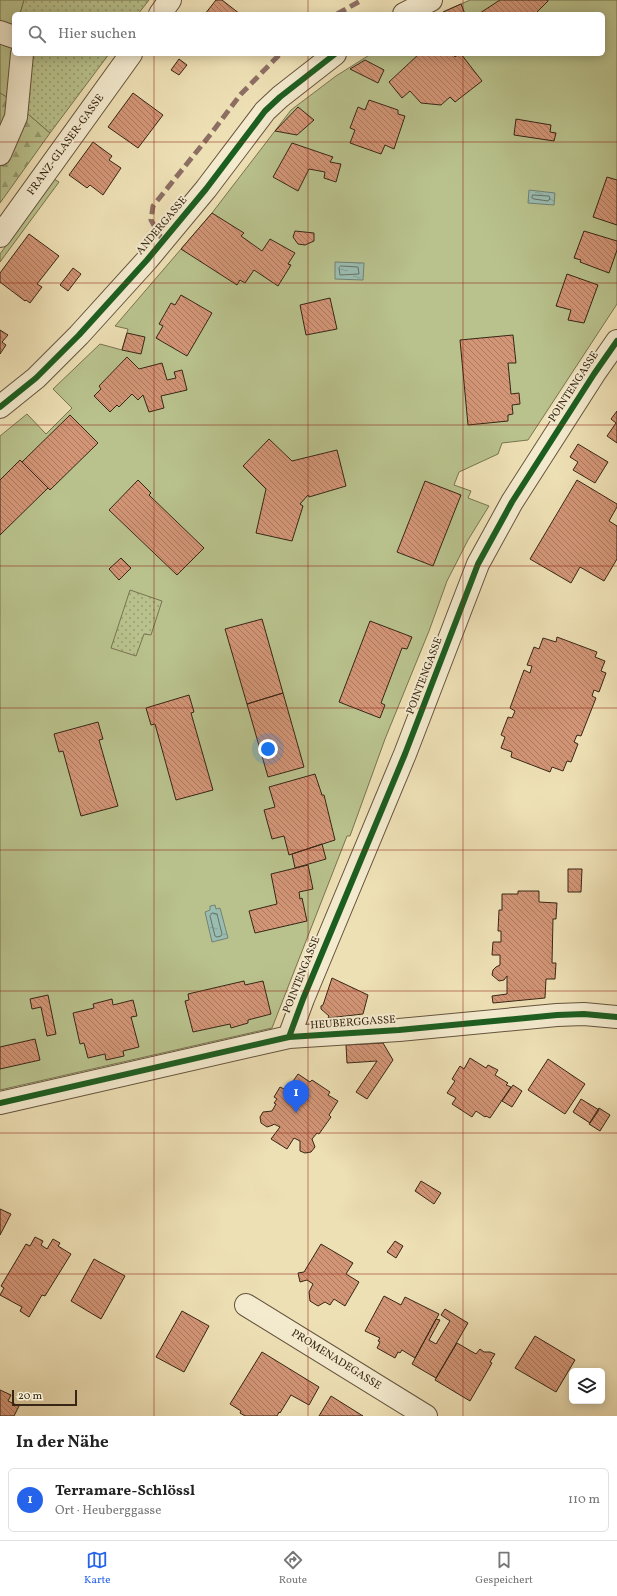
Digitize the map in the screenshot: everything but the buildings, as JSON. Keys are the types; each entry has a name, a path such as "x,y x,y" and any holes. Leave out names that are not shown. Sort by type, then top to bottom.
{"street":[{"path":"161,12 170,0"},
{"path":"408,12 431,0"},
{"path":"0,32 12,36"},
{"path":"0,154 16,117 22,56"},
{"name":"FRANZ-GLASER-GASSE","path":"0,236 130,56"},
{"name":"ANDERGASSE","path":"0,408 36,378 80,335 147,260 206,189 266,111 290,89 332,56"},
{"name":"POINTENGASSE","path":"289,1037 303,999 413,734 478,564 512,502 594,374 617,341"},
{"name":"HEUBERGGASSE","path":"0,1104 289,1037 399,1030 584,1014 617,1018"},
{"name":"PROMENADEGASSE","path":"246,1305 426,1416"}],"green space":[{"path":"0,0 24,0 21,12 12,12 13,101 0,93"},
{"path":"24,0 149,0 140,12 21,12"},
{"path":"470,0 617,0 617,304 528,440 502,443 498,454 459,472 454,485 471,491 468,498 489,506 468,540 447,581 429,631 385,739 350,836 347,836 272,1028 0,1090 0,436 27,414 46,434 72,408 53,389 100,344 122,350 128,329 115,326 212,213 291,110 336,76 368,56 605,56 605,12 443,12"},
{"path":"16,56 108,56 50,133 13,101"},
{"path":"0,93 13,101 50,133 0,203"},
{"path":"54,179 59,182 0,262 0,254"},
{"path":"130,590 162,601 151,635 144,634 136,656 111,648"}],"water":[{"path":"529,190 555,193 554,205 528,203"},
{"path":"335,262 364,263 363,280 335,279"},
{"path":"215,905 216,909 220,908 228,938 212,942 205,912 210,910 210,906"}],"marked path":[{"path":"341,12 362,0"},
{"path":"163,241 151,220 153,206 241,94 278,56"}],"cycle path":[{"path":"0,407 36,378 79,335 147,260 206,189 265,111 280,97 332,56"},
{"path":"289,1037 303,999 405,754 478,564 512,502 594,374 617,341"},
{"path":"0,1103 289,1037 399,1030 557,1015 584,1014 617,1017"}],"place":[{"name":"Terramare-Schlössl","path":"296,1113"}]}
